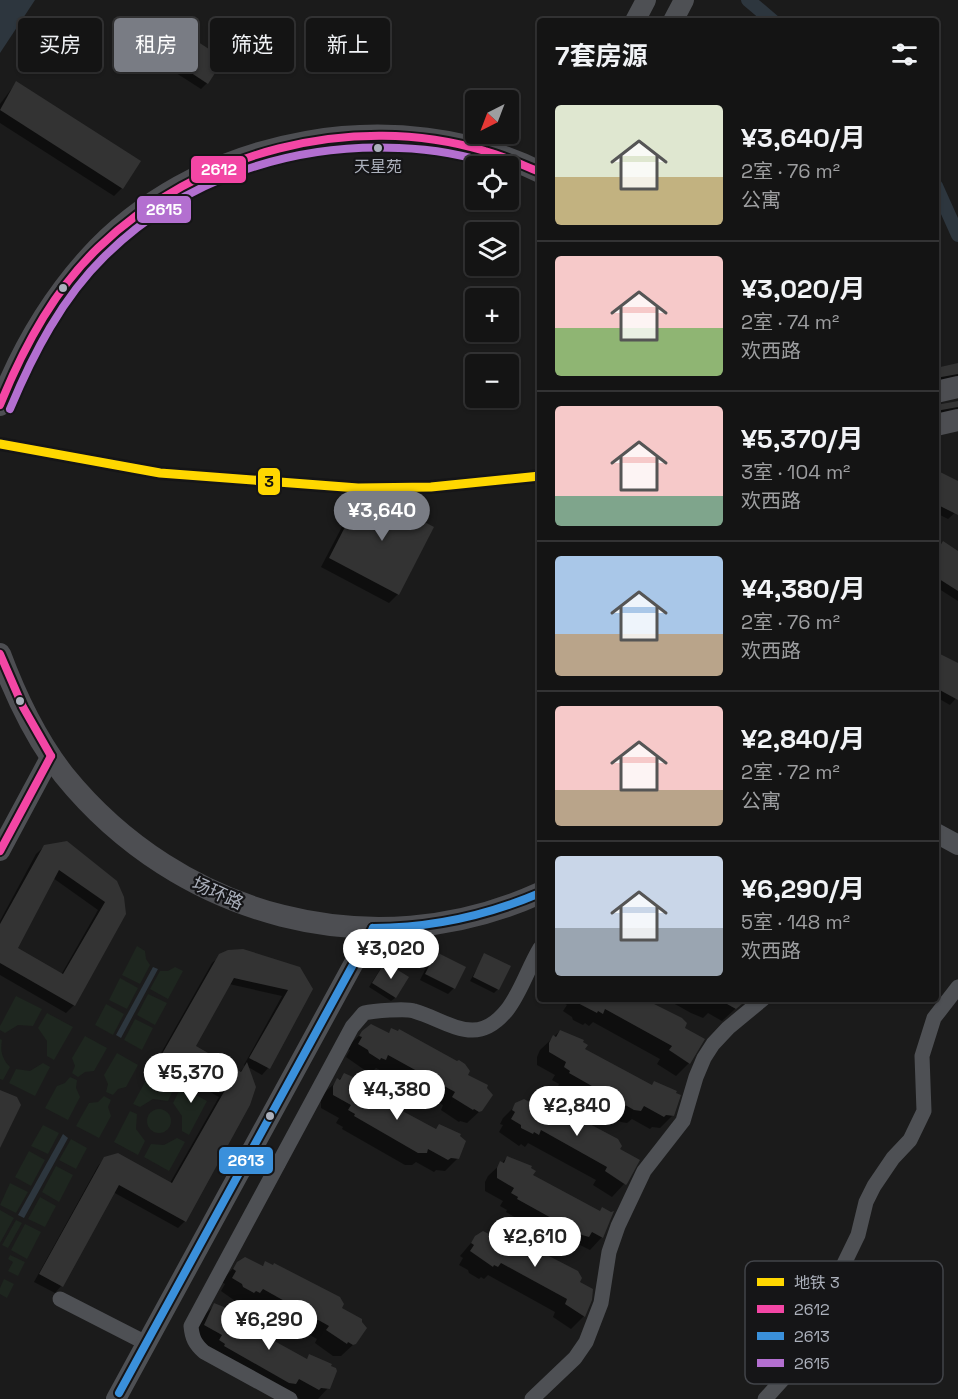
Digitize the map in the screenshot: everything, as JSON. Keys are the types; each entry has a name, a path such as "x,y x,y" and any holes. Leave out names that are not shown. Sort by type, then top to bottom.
{"main road":[{"path":"0,405 20,358 38,325 65,285 99,248 159,200 231,162 299,143 339,137 379,136 458,144 537,171"},
{"path":"939,391 958,387"},
{"path":"939,424 958,420"},
{"name":"场环路","path":"0,654 16,695 35,733 63,774 97,812 126,838 186,878 215,893 255,909 294,920 341,927 391,929 430,925 478,916 516,904 537,894"}],"street":[{"path":"637,18 646,0"},
{"path":"675,18 684,0"},
{"path":"0,851 51,756"},
{"path":"939,835 958,845"},
{"path":"121,1397 146,1343 373,928"},
{"path":"290,1399 204,1353 196,1345 191,1326 357,1020 364,1013 402,1009 414,1010 452,1028 479,1029 491,1025 509,1008 537,954"},
{"path":"846,1261 858,1236 866,1202 874,1186 893,1158 910,1140 924,1111 922,1056 934,1018 958,987"},
{"path":"532,1399 575,1358 586,1342 601,1303 609,1252 618,1226 644,1171 683,1121 704,1058 728,1028 759,1002"},
{"path":"251,1151 278,1164"},
{"path":"60,1299 146,1343"},
{"path":"765,1399 778,1384"}],"shaded area":[{"path":"0,0 35,0 23,18 18,18 18,26 0,53"},
{"path":"137,946 145,951 150,965 140,984 122,975"},
{"path":"153,967 158,969 121,1038 116,1035"},
{"path":"175,967 183,971 168,999 150,989 160,971 168,971"},
{"path":"120,978 138,988 127,1009 109,1000"},
{"path":"148,994 167,1003 155,1025 137,1015"},
{"path":"16,996 42,1009 33,1026 18,1025 5,1033 0,1030 0,1026"},
{"path":"106,1004 124,1014 113,1035 95,1025"},
{"path":"47,1013 73,1027 54,1060 47,1056 47,1041 38,1028"},
{"path":"135,1019 153,1028 142,1050 124,1040"},
{"path":"85,1036 107,1048 94,1071 85,1072 78,1077 72,1073 75,1066 72,1058"},
{"path":"0,1039 2,1040 2,1055 10,1067 3,1080 0,1079"},
{"path":"117,1053 138,1065 126,1087 118,1089 113,1095 106,1092 108,1084 104,1075"},
{"path":"43,1063 50,1067 35,1096 9,1083 16,1069 30,1071"},
{"path":"151,1071 176,1084 168,1101 153,1099 140,1107 133,1104"},
{"path":"70,1077 77,1080 76,1088 80,1097 68,1120 45,1108 57,1086 65,1083"},
{"path":"181,1087 207,1101 189,1135 182,1131 182,1116 173,1103"},
{"path":"104,1096 111,1100 108,1107 111,1116 99,1138 76,1126 89,1103 98,1102"},
{"path":"159,1109 164,1110 170,1116 170,1126 164,1132 159,1133 154,1132 148,1126 147,1121 148,1116 154,1110"},
{"path":"130,1111 137,1114 136,1129 145,1141 138,1155 114,1142"},
{"path":"43,1125 59,1133 48,1154 31,1146"},
{"path":"63,1134 68,1138 24,1218 18,1215"},
{"path":"177,1138 185,1142 169,1171 144,1157 151,1144 164,1145"},
{"path":"71,1139 87,1148 76,1169 59,1160"},
{"path":"29,1151 45,1160 31,1186 15,1177"},
{"path":"56,1166 73,1175 59,1202 42,1192"},
{"path":"10,1183 28,1192 16,1213 0,1205"},
{"path":"40,1197 56,1206 45,1227 28,1219"},
{"path":"0,1210 14,1218 0,1243"},
{"path":"16,1220 22,1223 8,1248 2,1245"},
{"path":"25,1224 41,1232 27,1259 11,1250"},
{"path":"10,1255 25,1262 18,1276 8,1271 13,1262 8,1259"},
{"path":"4,1279 14,1284 7,1298 0,1294"}],"building":[{"path":"198,42 210,50 210,72 216,72 208,84 190,72 198,72"},
{"path":"16,81 141,161 123,189 0,110"},
{"path":"958,363 958,374 939,377 939,367"},
{"path":"958,401 958,407 939,410 939,404"},
{"path":"939,472 958,481 958,515 939,506"},
{"path":"364,490 434,527 399,595 329,558"},
{"path":"943,541 958,551 958,591 939,579 940,546"},
{"path":"939,654 958,663 958,700 939,690"},
{"path":"67,841 117,881 124,897 126,914 75,1006 0,963 0,924 44,845","holes":["59,870 105,902 63,974 18,948"]},
{"path":"243,949 300,967 313,989 270,1069 249,1058 288,990 234,978 196,1046 241,1072 247,1062 256,1087 250,1105 186,1222 119,1185 63,1287 39,1274 104,1157 118,1153 172,1183 225,1090 162,1054 219,954 228,950"},
{"path":"436,952 466,967 455,989 425,974"},
{"path":"484,953 511,966 499,990 473,977"},
{"path":"385,962 409,977 396,998 372,983"},
{"path":"576,1002 650,1002 682,1018 687,1023 685,1028 705,1039 690,1064 669,1050 672,1046 605,1009 603,1014 598,1011 597,1013"},
{"path":"723,1002 744,1002 736,1009"},
{"path":"371,1024 389,1033 391,1028 398,1031 399,1029 457,1061 459,1060 470,1071 468,1075 488,1085 487,1088 493,1095 479,1112 452,1097 455,1092 388,1055 386,1060 381,1058 380,1060 358,1044 362,1031"},
{"path":"560,1030 584,1040 583,1042 588,1045 585,1049 652,1085 654,1081 677,1091 676,1093 681,1095 674,1116 664,1117 644,1106 641,1111 634,1110 569,1073 570,1071 564,1067 566,1062 549,1052 549,1043 553,1035 556,1037"},
{"path":"344,1073 369,1084 367,1086 372,1088 369,1093 436,1129 439,1124 461,1134 460,1136 466,1141 459,1159 448,1160 428,1149 427,1153 418,1153 354,1116 355,1114 348,1110 351,1105 333,1095 333,1086 337,1078 340,1080"},
{"path":"0,1090 17,1097 21,1105 0,1148"},
{"path":"524,1099 541,1108 544,1103 551,1106 552,1104 618,1139 622,1146 620,1149 640,1160 627,1184 605,1171 607,1167 541,1130 539,1135 521,1128 521,1125 511,1119 515,1112 512,1110 515,1103"},
{"path":"507,1156 532,1166 531,1168 536,1171 533,1175 600,1211 602,1207 611,1212 614,1211 603,1238 592,1232 589,1237 582,1235 517,1199 518,1197 511,1193 514,1188 497,1178 500,1161 504,1163"},
{"path":"483,1231 501,1240 504,1235 512,1237 578,1271 582,1278 580,1282 593,1289 592,1300 585,1317 565,1304 567,1299 501,1263 498,1267 494,1265 493,1267 470,1251 474,1245 471,1243 475,1236"},
{"path":"245,1257 263,1266 265,1261 273,1265 274,1263 340,1297 344,1304 342,1308 362,1319 367,1328 356,1344 348,1342 347,1344 326,1330 329,1326 263,1289 260,1293 256,1291 254,1293 243,1287 232,1278 237,1262"},
{"path":"214,1303 239,1313 238,1316 243,1318 240,1322 307,1359 309,1354 332,1364 331,1366 337,1371 330,1389 321,1388 319,1390 299,1379 296,1384 289,1383 224,1346 225,1344 219,1340 222,1335 204,1325"}],"waterway":[{"path":"748,0 769,18"},
{"path":"939,193 958,235"}],"metro line":[{"name":"3","path":"0,444 160,473 358,488 431,487 537,476"}],"transit line":[{"name":"2612","path":"0,405 41,321 67,283 98,248 138,215 182,187 229,165 279,148 330,139 382,136 434,140 485,151 537,171"},
{"name":"2615","path":"10,409 39,347 75,290 105,256 136,229 169,206 241,171 318,152 359,148 399,148 436,151 465,157"},
{"name":"2612","path":"0,654 23,707 51,756"},
{"name":"2612","path":"0,851 51,756"},
{"name":"2613","path":"373,928 416,926 458,919 537,894"},
{"name":"2613","path":"119,1393 373,928"}],"place":[{"name":"天星苑","path":"378,148"}]}
